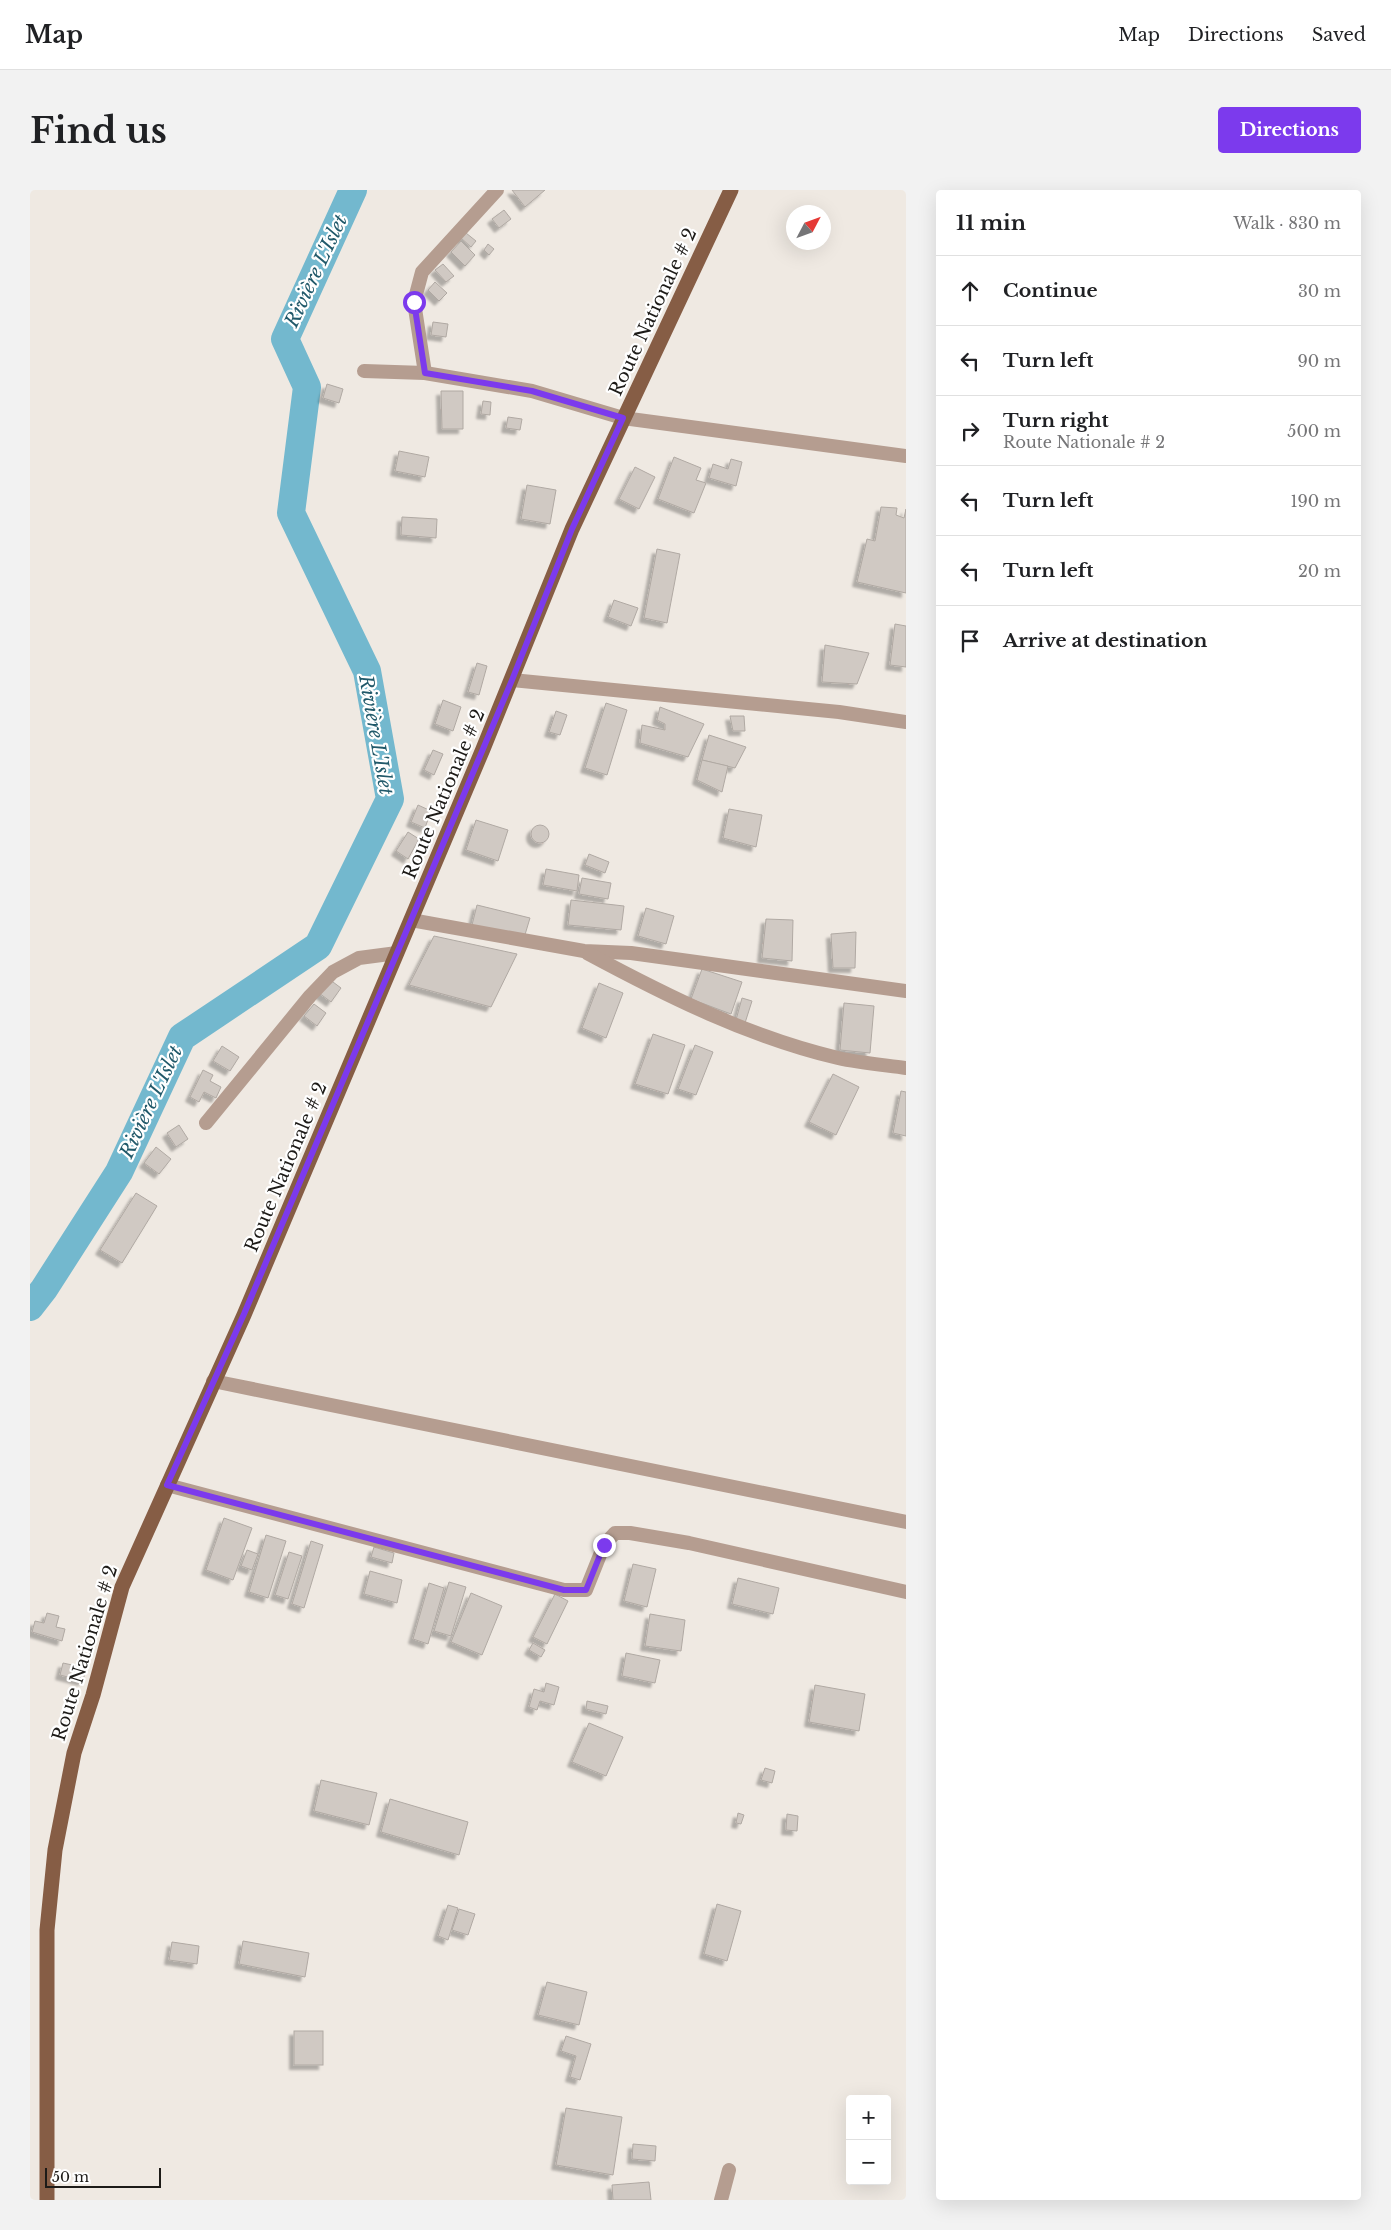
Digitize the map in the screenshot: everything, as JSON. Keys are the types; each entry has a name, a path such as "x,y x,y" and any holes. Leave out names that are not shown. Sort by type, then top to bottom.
{"main road":[{"name":"Route Nationale # 2","path":"47,2200 47,1930 54,1850 74,1753 122,1586 244,1314 512,680 572,529 731,190"}],"street":[{"path":"425,373 414,302 422,272 496,190"},
{"path":"364,371 425,373 532,391 623,418 906,456"},
{"path":"512,680 839,712 906,722"},
{"path":"411,920 584,952 631,953 906,991"},
{"path":"584,952 651,987 728,1022 784,1043 840,1058 906,1068"},
{"path":"206,1123 310,996 333,972 359,958 397,953"},
{"path":"214,1381 906,1522"},
{"path":"167,1485 564,1590 586,1590 604,1545 615,1533 630,1533 689,1543 906,1592"},
{"path":"720,2200 728,2170"}],"building":[{"path":"512,190 545,190 525,207"},
{"path":"504,210 511,219 499,228 492,219"},
{"path":"466,233 476,241 471,247 461,238"},
{"path":"461,241 475,255 465,266 451,252"},
{"path":"488,244 494,249 489,255 484,250"},
{"path":"443,264 454,276 446,282 435,270"},
{"path":"435,282 447,293 439,301 428,290"},
{"path":"433,322 448,324 446,337 431,335"},
{"path":"327,384 343,389 339,403 323,398"},
{"path":"441,391 463,391 463,429 442,429"},
{"path":"483,401 491,402 490,415 481,414"},
{"path":"508,417 522,419 520,430 506,428"},
{"path":"399,451 429,457 425,477 395,471"},
{"path":"674,457 701,468 696,480 706,483 694,513 658,499"},
{"path":"731,459 742,462 736,486 709,478 713,464 728,469"},
{"path":"635,467 655,477 639,509 619,499"},
{"path":"527,485 556,490 550,524 521,519"},
{"path":"881,507 897,508 896,515 904,518 906,509 906,593 857,582 867,539 875,541"},
{"path":"402,517 437,519 436,538 401,535"},
{"path":"657,549 680,554 667,623 644,618"},
{"path":"614,600 638,608 631,626 608,617"},
{"path":"895,624 906,626 906,667 890,665"},
{"path":"825,645 869,653 857,684 822,682"},
{"path":"477,663 487,666 479,695 468,692"},
{"path":"443,700 461,707 453,731 435,724"},
{"path":"606,703 627,710 607,775 585,768"},
{"path":"660,707 704,724 688,757 640,743 642,725 665,730 665,724 657,720"},
{"path":"556,711 567,715 560,735 549,732"},
{"path":"730,716 744,716 745,731 733,731"},
{"path":"709,735 746,747 735,768 702,760"},
{"path":"433,750 443,754 434,775 424,770"},
{"path":"702,760 728,766 722,792 697,780"},
{"path":"418,805 431,811 425,828 411,822"},
{"path":"729,809 762,815 756,847 723,838"},
{"path":"476,820 508,830 498,861 466,850"},
{"path":"540,825 546,828 549,834 546,840 540,843 534,840 531,834 534,828"},
{"path":"408,832 419,839 408,859 396,851"},
{"path":"589,854 609,862 605,873 585,865"},
{"path":"546,869 579,875 577,891 543,885"},
{"path":"582,878 611,883 608,899 579,894"},
{"path":"571,900 624,906 621,930 568,925"},
{"path":"477,905 530,918 524,938 472,925"},
{"path":"646,908 674,916 666,944 638,936"},
{"path":"766,919 793,920 792,961 762,958"},
{"path":"856,932 855,968 833,968 831,934"},
{"path":"434,936 517,954 491,1007 409,985"},
{"path":"702,969 742,982 731,1014 691,999"},
{"path":"329,979 341,988 331,1002 319,993"},
{"path":"599,983 623,993 606,1038 582,1028"},
{"path":"742,998 752,1001 745,1023 736,1020"},
{"path":"844,1003 874,1006 870,1053 840,1050"},
{"path":"314,1004 326,1013 317,1026 304,1016"},
{"path":"653,1034 685,1045 668,1094 635,1084"},
{"path":"695,1045 713,1052 696,1095 678,1089"},
{"path":"222,1046 239,1057 230,1071 213,1061"},
{"path":"203,1070 213,1075 210,1081 221,1087 216,1098 204,1092 199,1102 190,1097"},
{"path":"833,1074 859,1087 836,1135 809,1122"},
{"path":"901,1091 906,1092 906,1136 893,1133"},
{"path":"179,1125 188,1139 176,1147 167,1133"},
{"path":"156,1147 171,1159 159,1174 144,1163"},
{"path":"136,1193 157,1206 122,1263 100,1250"},
{"path":"224,1518 252,1528 233,1580 206,1570"},
{"path":"266,1535 286,1541 268,1598 249,1592"},
{"path":"311,1541 323,1545 304,1608 292,1604"},
{"path":"374,1547 394,1553 392,1563 371,1557"},
{"path":"247,1550 258,1554 252,1570 241,1566"},
{"path":"289,1552 302,1556 288,1599 275,1595"},
{"path":"633,1564 656,1569 647,1607 624,1601"},
{"path":"370,1571 402,1580 397,1603 364,1594"},
{"path":"738,1578 779,1588 773,1614 732,1604"},
{"path":"449,1582 466,1587 451,1636 434,1631"},
{"path":"429,1583 444,1588 428,1644 413,1639"},
{"path":"471,1593 502,1606 482,1655 451,1642"},
{"path":"555,1594 568,1601 547,1644 533,1637"},
{"path":"47,1613 59,1616 56,1627 65,1629 62,1641 32,1632 35,1621 44,1623"},
{"path":"650,1614 685,1620 681,1651 645,1646"},
{"path":"533,1643 545,1650 541,1657 529,1650"},
{"path":"626,1653 660,1660 655,1683 622,1676"},
{"path":"63,1663 86,1668 83,1681 60,1675"},
{"path":"546,1683 559,1687 554,1705 540,1701 537,1710 529,1707 534,1689 544,1692"},
{"path":"815,1685 865,1694 859,1731 809,1722"},
{"path":"587,1701 608,1706 606,1714 586,1709"},
{"path":"589,1723 623,1737 606,1776 572,1762"},
{"path":"765,1768 775,1771 772,1783 761,1780"},
{"path":"321,1780 377,1793 369,1825 314,1811"},
{"path":"390,1799 468,1822 459,1855 381,1832"},
{"path":"738,1813 744,1815 741,1824 736,1823"},
{"path":"787,1814 798,1816 797,1831 786,1830"},
{"path":"717,1904 741,1911 727,1961 704,1954"},
{"path":"448,1905 458,1908 448,1940 438,1936"},
{"path":"459,1909 475,1914 468,1935 452,1930"},
{"path":"243,1941 309,1953 305,1977 239,1964"},
{"path":"172,1942 199,1946 197,1964 169,1960"},
{"path":"547,1982 587,1992 579,2025 538,2015"},
{"path":"294,2031 323,2031 323,2065 294,2065"},
{"path":"566,2036 591,2044 580,2080 570,2077 576,2056 561,2051"},
{"path":"566,2108 622,2117 613,2175 556,2165"},
{"path":"633,2144 656,2146 655,2161 632,2159"},
{"path":"649,2182 651,2200 613,2200 612,2185"}],"waterway":[{"name":"Rivière L'Islet","path":"30,1307 44,1289 119,1172 182,1037 318,946 390,799 367,671 291,513 307,387 285,339 353,190"}],"route":[{"path":"414,302 425,373 532,391 623,418 572,529 512,680 244,1314 167,1485 564,1590 586,1590 604,1545"}]}
